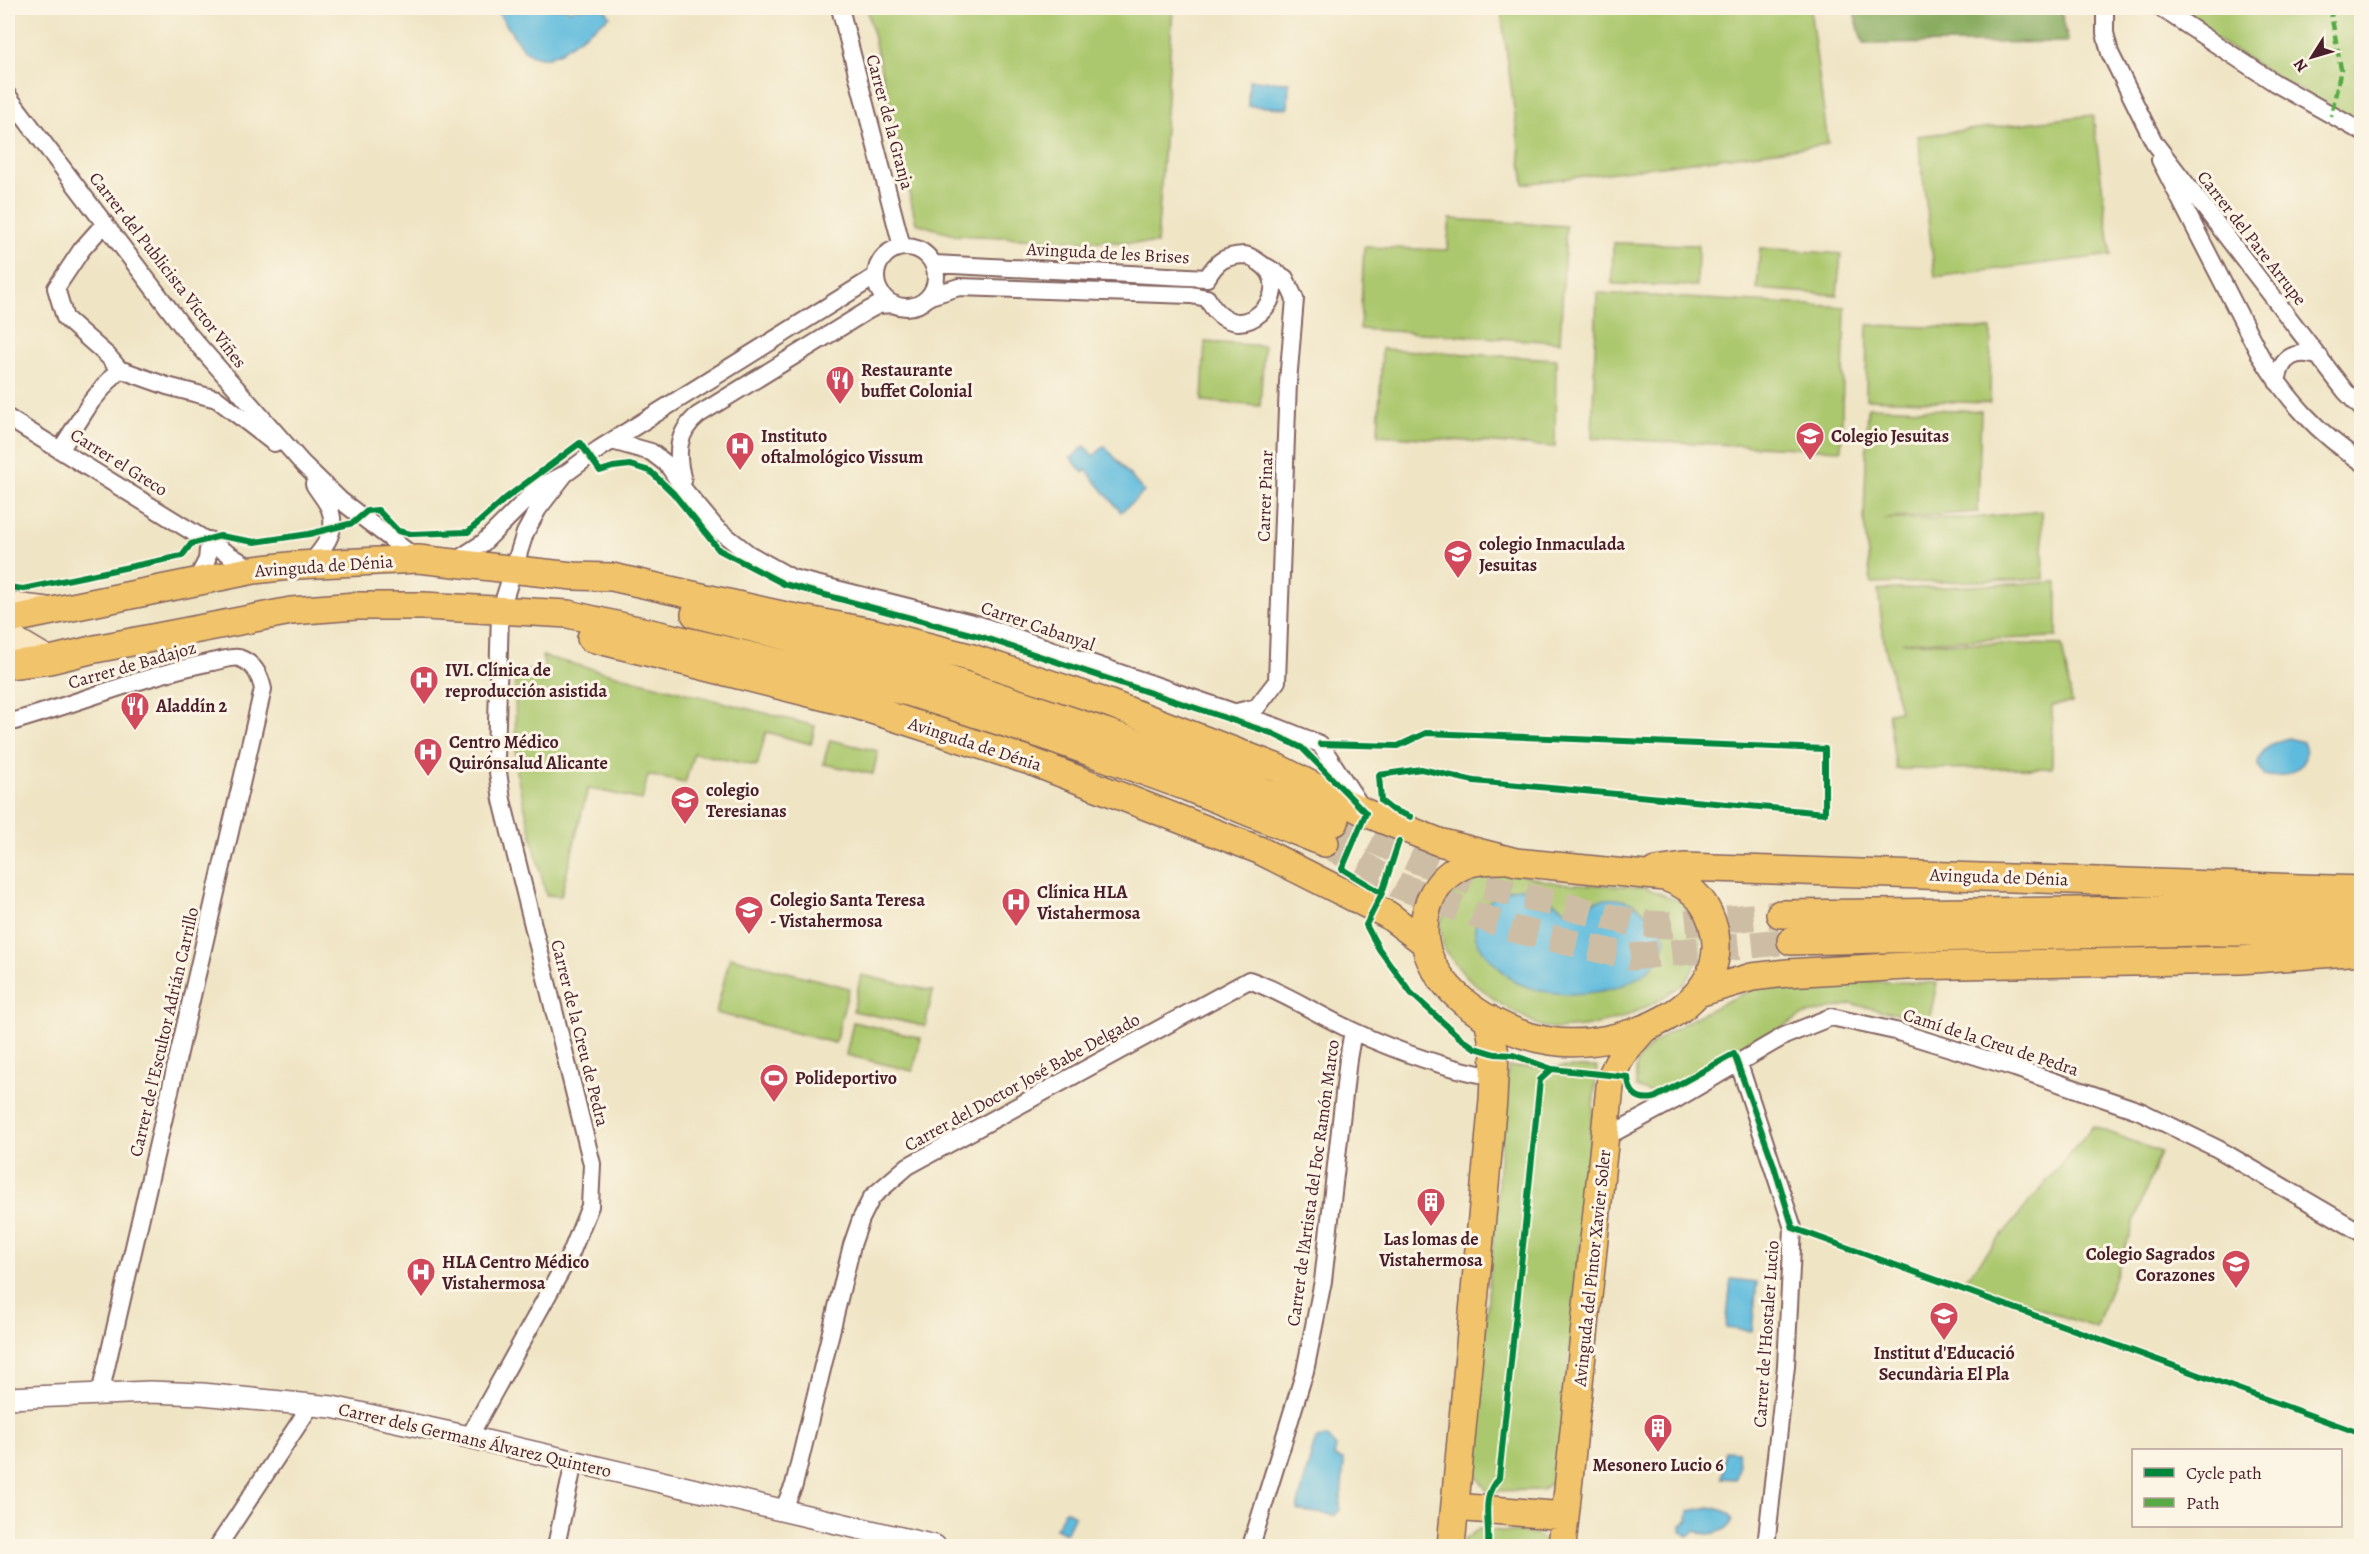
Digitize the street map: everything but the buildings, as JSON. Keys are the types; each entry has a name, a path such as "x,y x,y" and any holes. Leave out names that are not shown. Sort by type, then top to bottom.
{"main road":[{"name":"Avinguda de Dénia","path":"8,620 254,570 310,564 418,559 573,576 612,577 786,616 871,632 969,657 1108,703 1278,768 1366,813 1439,842 1503,860 1636,873 1665,877 1685,885 1699,897 1708,912 1716,943 1715,962 1698,993 1680,1008 1643,1030 1587,1043 1550,1041 1521,1033 1488,1018 1459,998 1434,968 1424,942 1424,927 1429,901 1444,880 1467,864 1503,860"},
{"name":"Avinguda de Dénia","path":"8,665 50,660 291,611 356,606 424,606 568,614 908,692 1046,736 1187,788 1330,832 1232,778 1126,740 904,665 609,594 573,576"},
{"path":"8,605 32,609 56,609"},
{"name":"Avinguda de Dénia","path":"500,612 573,634 853,704 1030,761 1259,850 1388,915 1424,942"},
{"path":"8,635 50,660"},
{"name":"Avinguda de Dénia","path":"8,675 50,660"},
{"name":"Avinguda de Dénia","path":"1636,873 1684,867 2361,890"},
{"name":"Avinguda de Dénia","path":"1780,914 2361,908"},
{"path":"1791,941 2204,932 2361,932"},
{"name":"Avinguda de Dénia","path":"1698,993 1752,977 1787,973 1907,966 2240,960 2361,951"},
{"path":"1451,1546 1493,1100 1495,1054 1488,1018"},
{"name":"Avinguda del Pintor Xavier Soler","path":"1563,1546 1611,1077 1622,1054 1643,1030"},
{"path":"1455,1507 1565,1516"}],"street":[{"name":"Carrer de la Granja","path":"840,8 902,247"},
{"name":"Carrer del Pare Arrupe","path":"2105,8 2105,33 2110,53 2154,142 2163,169 2260,355 2296,408 2361,462"},
{"path":"2161,8 2275,83 2361,132"},
{"name":"Carrer del Publicista Víctor Viñes","path":"8,96 185,330 303,464 340,500 418,559"},
{"name":"Carrer del Pare Arrupe","path":"2154,142 2361,409"},
{"path":"105,224 82,249 56,288 64,318 108,356 119,369 168,386 217,399 303,464"},
{"path":"685,491 680,468 682,434 687,424 698,415 878,305 914,306 930,296 936,280 934,264 921,251 912,247 892,250 878,266 876,276 881,293 894,304"},
{"name":"Avinguda de les Brises","path":"930,296 959,287 1191,295 1207,298 1212,309 1226,320 1239,323 1253,320 1270,303 1273,282 1267,267 1248,255 1224,257 1216,263 1207,278 934,264"},
{"name":"Carrer Pinar","path":"1232,713 1257,707 1277,681 1288,382 1295,299 1286,278 1267,267"},
{"path":"449,561 460,558 483,543 538,488 565,474 612,441 876,276"},
{"path":"2277,382 2278,373 2284,362 2295,354 2307,353 2320,357"},
{"path":"61,449 91,402 119,369"},
{"name":"Carrer el Greco","path":"8,418 209,540 254,570"},
{"path":"612,441 651,452 668,465 685,491"},
{"name":"Carrer del Publicista Víctor Viñes","path":"303,464 332,513 332,528 327,543 310,564"},
{"path":"514,568 525,533 538,509 565,474"},
{"name":"Carrer Cabanyal","path":"685,491 716,528 749,554 792,578 980,625 1277,727 1320,744 1366,813"},
{"path":"195,583 207,560 209,540"},
{"name":"Carrer de la Creu de Pedra","path":"469,1437 571,1253 590,1206 592,1164 502,800 496,758 500,612 514,568"},
{"name":"Carrer de Badajoz","path":"8,723 118,686 191,666 237,657 251,664 261,678"},
{"name":"Carrer de l'Escultor Adrián Carrillo","path":"100,1394 263,689 261,678"},
{"name":"Carrer del Doctor José Babe Delgado","path":"783,1510 794,1485 852,1245 861,1219 872,1197 908,1166 1249,980 1281,993 1353,1031 1453,1070 1494,1077"},
{"name":"Camí de la Creu de Pedra","path":"1606,1137 1784,1036 1831,1017 1894,1031 2015,1068 2140,1111 2218,1149 2361,1233"},
{"name":"Carrer de l'Artista del Foc Ramón Marco","path":"1251,1546 1310,1348 1323,1281 1353,1031"},
{"name":"Carrer de l'Hostaler Lucio","path":"1738,1061 1793,1228 1786,1366 1766,1546"},
{"name":"Carrer dels Germans Álvarez Quintero","path":"8,1398 150,1392 202,1394 332,1407 783,1510 875,1540 935,1546"},
{"path":"218,1546 311,1405"},
{"path":"556,1546 573,1462"}],"green space":[{"path":"867,8 1173,8 1157,244 954,235 916,223"},
{"path":"1526,8 1810,8 1828,144 1524,184 1501,11"},
{"path":"1853,8 2061,8 2068,42 1863,44"},
{"path":"2166,8 2361,8 2361,122 2283,81"},
{"path":"2093,115 2111,255 1935,277 1918,136"},
{"path":"1450,219 1566,226 1560,342 1360,329 1364,247 1447,250"},
{"path":"1613,243 1698,245 1697,286 1612,284"},
{"path":"1760,248 1841,254 1837,295 1757,289"},
{"path":"1597,293 1845,307 1841,450 1592,438"},
{"path":"1867,325 1991,329 1990,403 1866,399"},
{"path":"1205,342 1264,346 1260,406 1202,401"},
{"path":"1382,349 1556,359 1555,447 1378,435"},
{"path":"1868,407 1981,411 1978,512 1884,519 1972,518 2042,511 2044,579 1871,584 1864,520"},
{"path":"2057,582 2057,637 1902,642 2062,645 2072,703 2052,705 2052,768 1896,769 1888,712 1900,711 1884,642 1878,590"},
{"path":"542,656 815,726 811,744 766,732 757,766 694,753 685,783 648,775 642,800 588,788 561,896 546,895 516,771 515,672 545,669"},
{"path":"830,740 878,751 873,774 823,764"},
{"path":"1506,872 1557,883 1644,887 1684,903 1700,930 1701,957 1684,984 1654,1003 1622,1018 1584,1027 1556,1029 1540,1026 1499,1003 1468,978 1444,950 1440,924 1454,892 1478,877"},
{"path":"730,957 849,988 835,1043 716,1013"},
{"path":"861,975 933,991 925,1026 853,1011"},
{"path":"1779,979 1937,983 1929,1021 1852,1004 1801,1016 1686,1085 1658,1095 1636,1087 1637,1064 1644,1052 1658,1040 1700,1015"},
{"path":"853,1022 921,1038 913,1071 846,1055"},
{"path":"1508,1067 1597,1067 1558,1477 1542,1490 1487,1491 1473,1470"},
{"path":"2093,1126 2160,1152 2096,1328 1963,1282"},
{"path":"1479,1529 1536,1534 1548,1546 1463,1546 1464,1540"}],"water":[{"path":"495,8 567,8 570,11 574,8 604,8 610,16 560,52 546,58 532,55 522,48"},
{"path":"1249,80 1289,82 1288,108 1248,106"},
{"path":"1085,446 1093,456 1105,446 1144,492 1121,512 1086,470 1083,473 1071,458"},
{"path":"2288,738 2303,742 2306,750 2305,758 2296,770 2288,774 2272,777 2264,775 2258,766 2261,755 2272,744"},
{"path":"1515,888 1535,888 1559,906 1570,911 1607,899 1618,899 1638,907 1655,922 1666,940 1658,959 1644,973 1611,989 1573,994 1554,993 1516,982 1487,956 1477,941 1475,926 1482,910 1496,896"},
{"path":"1731,1279 1757,1282 1752,1331 1726,1328"},
{"path":"1327,1437 1336,1447 1334,1457 1343,1460 1344,1463 1340,1510 1335,1515 1298,1510 1314,1444 1317,1439"},
{"path":"1725,1451 1738,1452 1739,1467 1736,1479 1722,1478"},
{"path":"1709,1507 1729,1514 1733,1519 1731,1524 1722,1531 1711,1534 1696,1531 1688,1536 1682,1532 1681,1525 1688,1521 1689,1511"},
{"path":"1065,1510 1075,1515 1066,1533 1056,1528"}],"tunnel":[{"path":"1335,822 1416,860 1479,885 1634,923 1668,925 1780,914"},
{"path":"1325,843 1397,885 1513,929 1631,957 1791,941"}],"marked path":[{"path":"2171,13 2172,8"},
{"path":"2330,8 2341,69 2331,116"}],"cycle path":[{"path":"8,587 23,589 182,556 191,544 220,536 255,542 309,534 353,523 367,511 378,510 398,531 411,534 468,532 506,498 580,443 600,471 630,465 650,471 673,493 719,550 784,584 985,638 1271,733 1302,748 1366,813 1342,869 1382,893"},
{"path":"1320,744 1398,746 1426,733 1825,749 1825,813 1474,781 1421,769 1379,775 1381,801 1391,809 1411,817"},
{"path":"1399,841 1382,893 1366,925 1379,949 1411,993 1459,1037 1475,1048 1495,1054 1513,1055 1552,1069"},
{"path":"1488,1546 1488,1501 1493,1485 1499,1478 1540,1080 1552,1069 1628,1077 1635,1095 1648,1099 1654,1098 1734,1054 1773,1163 1793,1228 2362,1434"}],"place":[{"name":"Restaurante buffet Colonial","path":"840,406"},
{"name":"Colegio Jesuitas","path":"1810,462"},
{"name":"Instituto oftalmológico Vissum","path":"740,472"},
{"name":"colegio Inmaculada Jesuitas","path":"1458,580"},
{"name":"IVI. Clínica de reproducción asistida","path":"424,706"},
{"name":"Aladdín 2","path":"135,732"},
{"name":"Centro Médico Quirónsalud Alicante","path":"428,778"},
{"name":"colegio Teresianas","path":"685,826"},
{"name":"Clínica HLA Vistahermosa","path":"1016,928"},
{"name":"Colegio Santa Teresa - Vistahermosa","path":"749,936"},
{"name":"Polideportivo","path":"774,1104"},
{"name":"Las lomas de Vistahermosa","path":"1431,1228"},
{"name":"Colegio Sagrados Corazones","path":"2236,1290"},
{"name":"HLA Centro Médico Vistahermosa","path":"421,1298"},
{"name":"Institut d'Educació Secundària El Pla","path":"1944,1342"},
{"name":"Mesonero Lucio 6","path":"1658,1454"}]}
